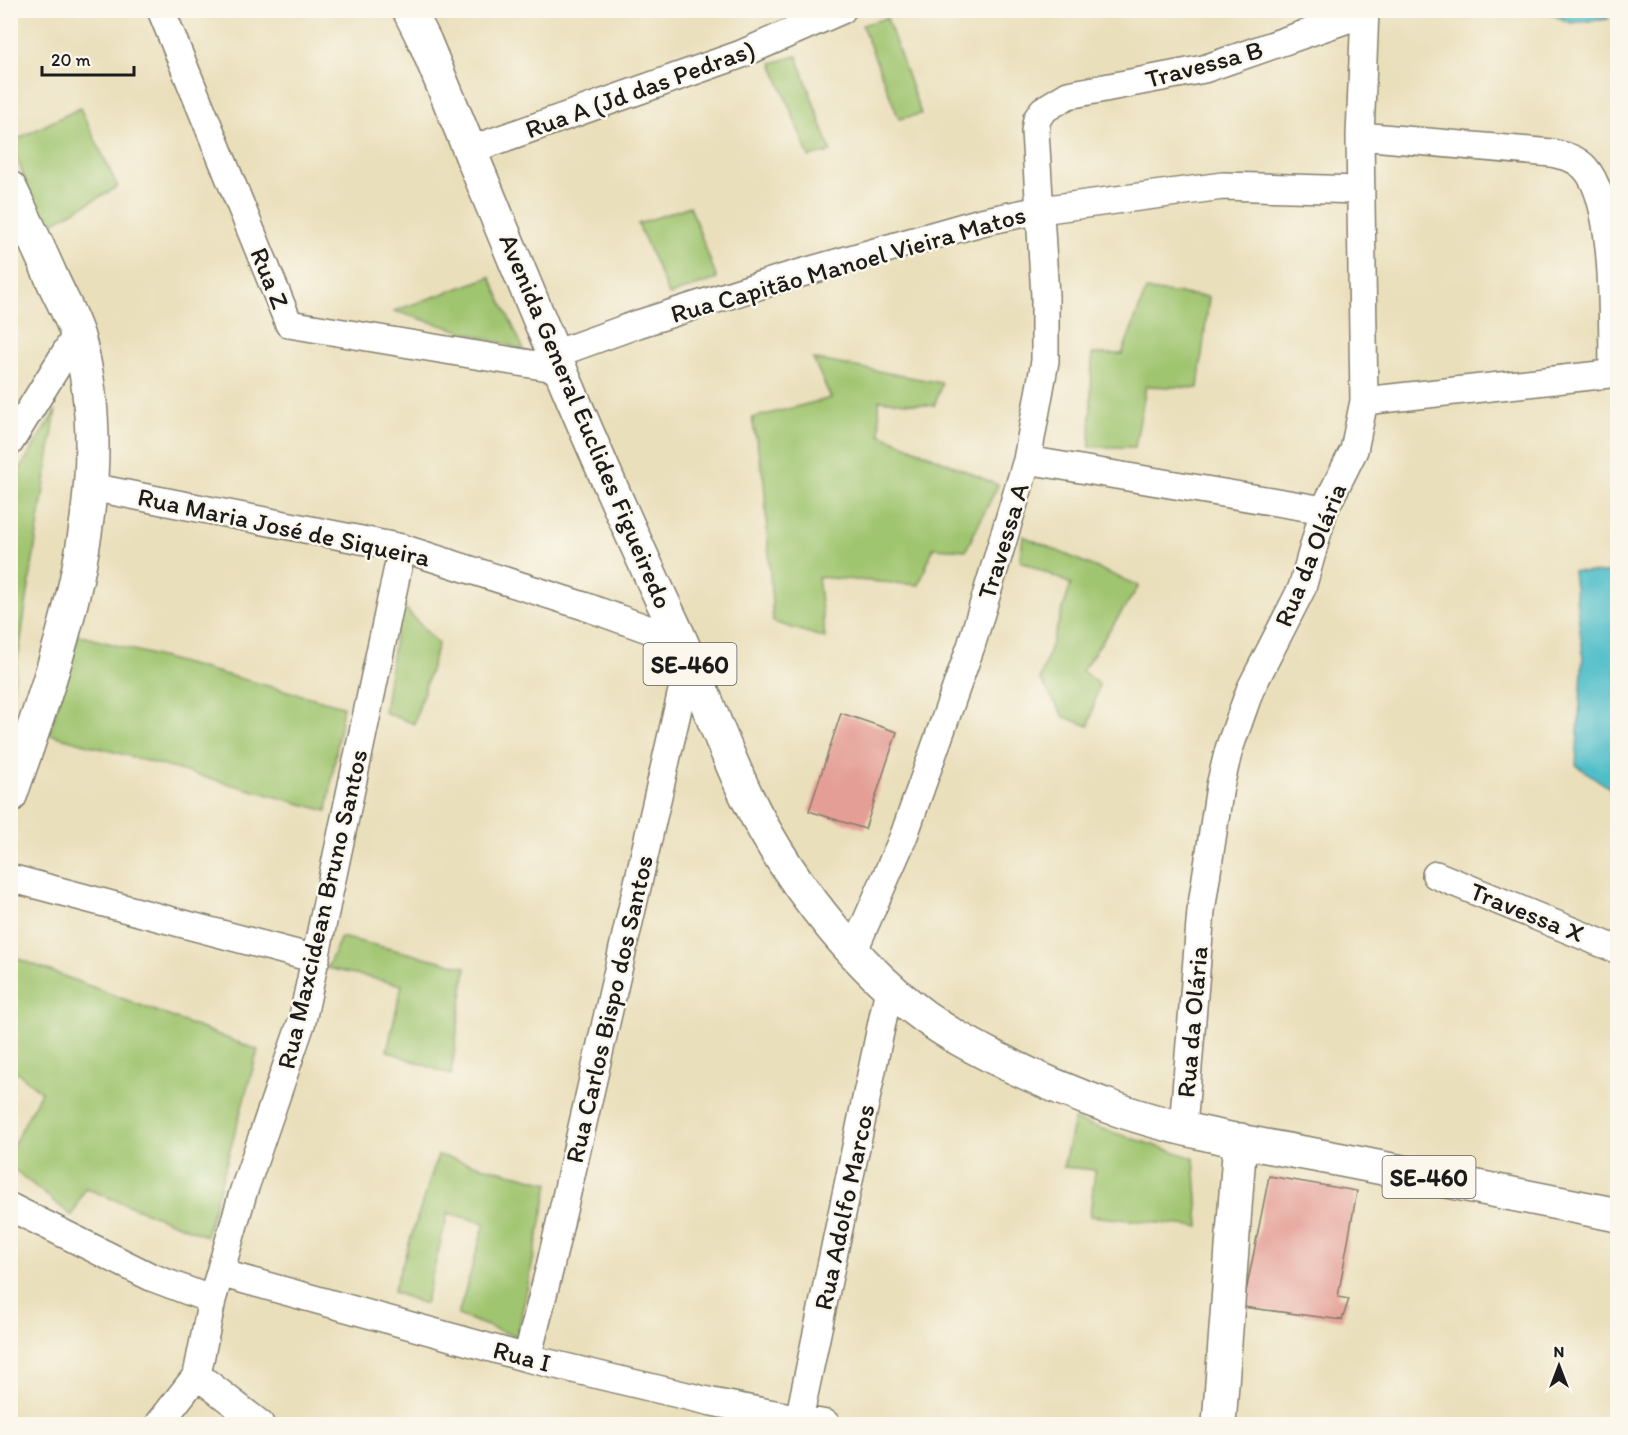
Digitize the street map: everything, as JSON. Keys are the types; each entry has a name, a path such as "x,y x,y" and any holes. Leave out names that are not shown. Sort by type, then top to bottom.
{"main road":[{"name":"Avenida General Euclides Figueiredo","path":"409,10 470,150 621,513 685,651 747,796 775,847 853,952 889,989 952,1034 1024,1072 1107,1106 1240,1140 1617,1215"},
{"path":"10,188 77,334 90,394 91,487 83,549 19,742 10,796"},
{"path":"1219,1425 1240,1140"}],"street":[{"name":"Rua Z","path":"161,10 289,324 558,362"},
{"name":"Rua A (Jd das Pedras)","path":"470,150 739,55 842,10"},
{"name":"Travessa B","path":"1043,110 1068,95 1204,69 1365,12"},
{"name":"Rua da Olária","path":"1183,1126 1201,911 1220,786 1229,749 1251,690 1302,588 1324,510 1354,450 1364,401 1359,136 1365,12"},
{"name":"Travessa A","path":"853,952 903,838 971,646 1027,460 1045,361 1035,131 1043,110"},
{"path":"1359,136 1552,153 1577,160 1590,174 1605,222 1610,266 1615,373 1364,401"},
{"name":"Rua Capitão Manoel Vieira Matos","path":"558,362 638,324 780,279 956,228 1040,210 1223,186 1295,186 1361,190"},
{"path":"10,442 77,334"},
{"path":"1027,460 1324,510"},
{"name":"Rua Maria José de Siqueira","path":"91,487 402,548 584,606 685,651"},
{"name":"Rua Maxcidean Bruno Santos","path":"197,1375 212,1300 243,1193 302,1021 402,548"},
{"name":"Rua Carlos Bispo dos Santos","path":"526,1358 550,1267 685,651"},
{"name":"Travessa X","path":"1436,875 1617,950"},
{"path":"10,878 316,959"},
{"name":"Rua Adolfo Marcos","path":"798,1423 889,989"},
{"path":"10,1207 151,1277 212,1300"},
{"name":"Rua I","path":"220,1273 526,1358 798,1423 826,1425"},
{"path":"159,1425 197,1375 260,1425"}],"green space":[{"path":"887,18 921,114 899,119 862,25"},
{"path":"797,56 831,152 809,157 772,63"},
{"path":"80,108 118,187 43,228 11,142"},
{"path":"690,206 717,279 669,295 638,224"},
{"path":"490,277 524,350 394,311"},
{"path":"1146,290 1209,297 1198,388 1146,386 1135,447 1090,447 1092,354 1122,354"},
{"path":"813,359 942,383 934,406 879,400 880,434 998,485 966,550 933,548 919,585 818,577 825,638 773,622 764,480 752,418 831,398"},
{"path":"56,410 11,703 11,484"},
{"path":"1023,536 1139,586 1082,671 1099,684 1089,726 1064,717 1040,679 1071,584 1020,561"},
{"path":"400,603 438,644 414,724 384,712"},
{"path":"78,635 343,706 327,811 49,734"},
{"path":"341,937 466,967 451,1075 387,1051 402,985 327,968"},
{"path":"11,956 258,1050 206,1236 85,1188 72,1216 11,1167 11,1149 41,1092 11,1067"},
{"path":"1074,1120 1194,1158 1199,1227 1090,1216 1095,1170 1063,1167"},
{"path":"438,1155 549,1183 517,1337 458,1315 485,1223 448,1213 425,1304 393,1292"}],"water":[{"path":"1544,11 1608,11 1608,19 1571,23"},
{"path":"1573,571 1617,574 1617,793 1576,765 1583,655"}],"building":[{"path":"841,713 897,732 865,829 809,811"},
{"path":"1269,1176 1357,1191 1338,1297 1349,1299 1342,1320 1243,1307"}]}
